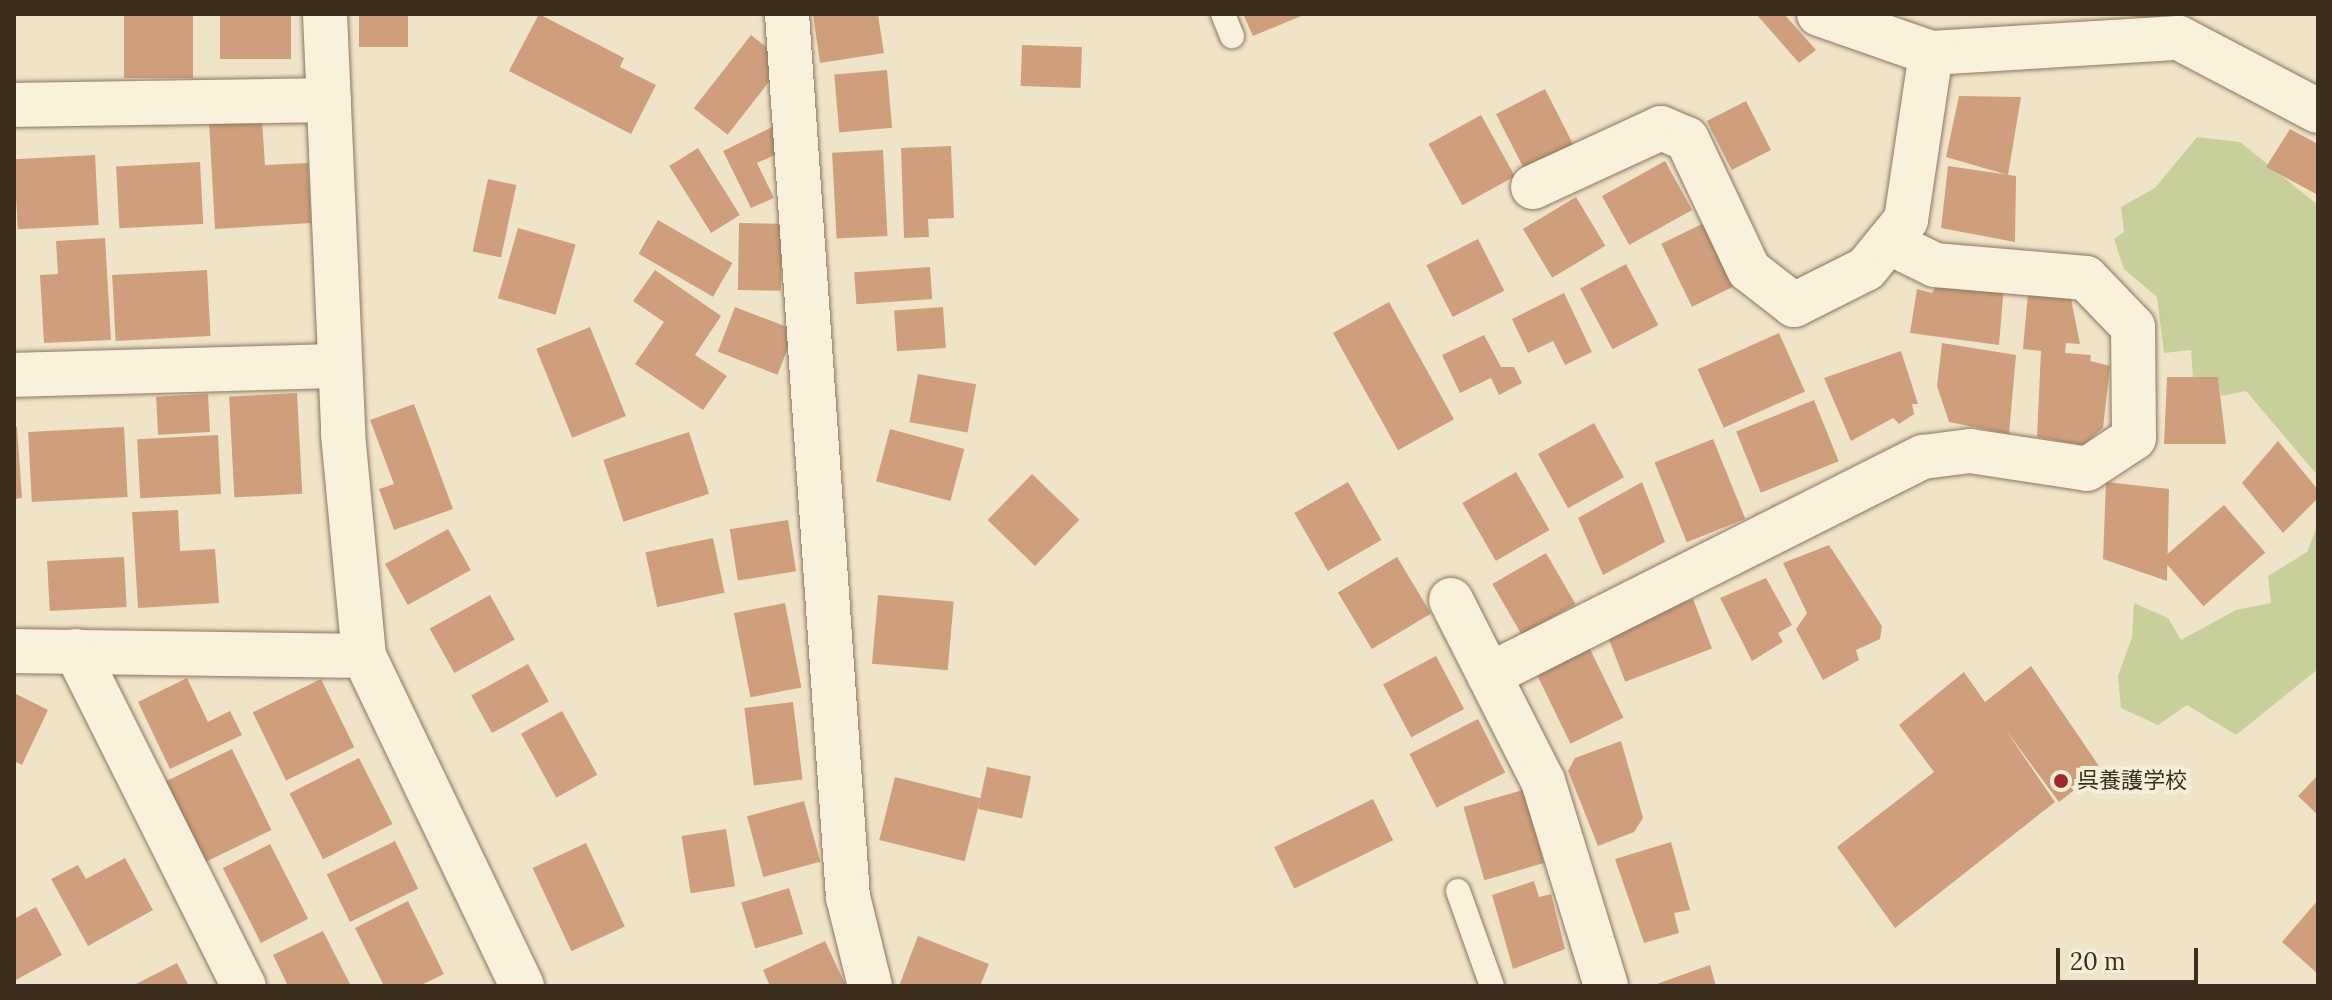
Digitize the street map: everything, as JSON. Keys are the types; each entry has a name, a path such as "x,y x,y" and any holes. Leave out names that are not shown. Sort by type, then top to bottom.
{"street":[{"path":"325,14 340,366 364,656 522,986"},
{"path":"787,14 848,897 870,986"},
{"path":"1819,14 1931,53 2179,38 2318,111"},
{"path":"1533,187 1661,128 1687,139 1749,270 1794,305 1866,269 1906,220 1931,53"},
{"path":"14,105 329,100"},
{"path":"1489,675 1923,457 1970,451 2087,469 2134,438 2133,327 2086,278 1935,265 1888,242"},
{"path":"14,375 340,366"},
{"path":"1451,600 1543,781 1606,986"},
{"path":"14,651 364,656"},
{"path":"76,651 244,986"}],"lane":[{"path":"1458,891 1492,986"}],"green space":[{"path":"2197,137 2240,142 2318,205 2318,476 2246,391 2221,396 2218,378 2193,377 2191,350 2164,353 2157,297 2124,269 2114,239 2124,232 2121,207 2155,188"},
{"path":"2318,524 2318,669 2236,735 2187,705 2158,725 2121,708 2118,676 2132,637 2134,603 2168,618 2181,640 2236,610 2271,603 2268,576 2307,552"}],"building":[{"path":"124,14 193,14 193,78 124,78"},
{"path":"220,14 291,14 291,59 220,59"},
{"path":"359,14 408,14 408,47 359,47"},
{"path":"539,14 624,58 620,67 656,85 631,134 509,71"},
{"path":"813,14 878,15 884,53 820,63"},
{"path":"1243,14 1306,14 1253,36"},
{"path":"1756,14 1784,14 1816,50 1799,63"},
{"path":"2104,14 2160,14 2160,19"},
{"path":"751,35 785,61 728,135 694,108"},
{"path":"1022,45 1082,47 1081,88 1021,86"},
{"path":"887,70 892,128 839,132 834,75"},
{"path":"1545,89 1578,153 1529,178 1496,114"},
{"path":"1959,96 2021,97 2008,175 1946,157"},
{"path":"1746,101 1771,150 1732,170 1707,121"},
{"path":"1481,115 1515,176 1462,205 1429,144"},
{"path":"262,120 265,165 308,163 311,223 215,229 209,122"},
{"path":"774,126 786,150 757,163 774,198 751,208 723,151"},
{"path":"2290,129 2318,144 2318,195 2266,167"},
{"path":"951,146 954,218 928,219 929,237 904,238 901,148"},
{"path":"698,148 740,215 711,233 669,166"},
{"path":"883,150 888,236 837,239 832,153"},
{"path":"95,155 99,225 18,229 14,159"},
{"path":"1665,161 1692,210 1629,245 1602,196"},
{"path":"200,162 203,224 119,228 116,166"},
{"path":"1948,166 2016,176 2015,242 1941,228"},
{"path":"488,179 516,185 501,257 473,251"},
{"path":"1576,197 1605,246 1552,278 1523,229"},
{"path":"658,220 732,263 713,297 638,254"},
{"path":"1708,221 1739,284 1692,307 1661,244"},
{"path":"739,223 782,224 781,291 738,290"},
{"path":"518,228 576,245 556,315 498,298"},
{"path":"105,238 111,340 44,343 40,275 58,274 56,241"},
{"path":"1478,239 1504,291 1453,317 1426,265"},
{"path":"1626,264 1658,325 1612,349 1580,288"},
{"path":"930,267 932,299 856,304 854,272"},
{"path":"207,270 210,336 116,341 112,275"},
{"path":"655,270 721,316 695,355 727,376 703,410 635,364 664,322 633,301"},
{"path":"2029,282 2069,289 2080,344 2066,343 2065,353 2091,355 2090,361 2110,366 2103,428 2083,445 2037,437 2041,351 2023,349"},
{"path":"1938,283 2004,285 1999,345 1910,333 1917,289 1932,293"},
{"path":"1564,293 1592,352 1565,365 1553,341 1528,353 1512,319"},
{"path":"1389,302 1454,419 1398,450 1333,333"},
{"path":"735,307 795,330 778,375 718,352"},
{"path":"943,307 946,348 897,351 894,310"},
{"path":"590,327 626,416 572,438 536,349"},
{"path":"1779,333 1805,391 1724,428 1698,369"},
{"path":"1484,335 1501,367 1514,367 1522,383 1499,395 1491,378 1460,393 1442,355"},
{"path":"1942,343 2016,355 2009,434 1949,422 1937,386"},
{"path":"1901,351 1918,404 1912,404 1914,414 1899,424 1893,418 1851,441 1824,378"},
{"path":"918,374 976,384 968,433 909,422"},
{"path":"2167,377 2218,377 2226,444 2164,444"},
{"path":"297,393 302,494 234,497 229,397"},
{"path":"208,394 210,432 158,435 156,397"},
{"path":"1814,400 1839,461 1761,493 1736,431"},
{"path":"414,404 453,509 394,530 379,489 394,484 370,420"},
{"path":"1594,423 1624,477 1568,508 1538,454"},
{"path":"14,427 17,427 22,498 14,499"},
{"path":"124,427 128,497 32,502 28,432"},
{"path":"890,429 964,449 950,501 876,481"},
{"path":"689,432 709,494 623,522 603,460"},
{"path":"218,435 221,494 140,498 137,439"},
{"path":"1713,439 1745,519 1687,542 1655,463"},
{"path":"2278,441 2318,490 2318,498 2283,533 2242,483"},
{"path":"1516,472 1550,530 1496,561 1462,503"},
{"path":"1032,474 1079,520 1035,566 988,520"},
{"path":"1348,482 1382,540 1328,571 1294,513"},
{"path":"1642,482 1665,542 1603,575 1578,518"},
{"path":"2106,482 2169,489 2167,581 2103,559"},
{"path":"2224,505 2265,553 2203,606 2162,559"},
{"path":"178,510 180,551 215,549 219,603 138,608 132,512"},
{"path":"788,520 796,571 738,581 730,529"},
{"path":"448,529 471,570 408,605 385,564"},
{"path":"713,538 725,593 657,607 646,552"},
{"path":"1829,545 1882,626 1880,639 1856,650 1859,660 1823,680 1796,629 1807,613 1783,563"},
{"path":"1546,553 1576,604 1522,635 1492,584"},
{"path":"124,557 127,607 50,611 47,561"},
{"path":"1397,557 1431,614 1372,649 1338,593"},
{"path":"1766,578 1792,625 1778,633 1783,642 1752,661 1720,598"},
{"path":"490,595 515,640 454,673 430,628"},
{"path":"878,595 954,602 948,670 872,664"},
{"path":"1693,599 1712,648 1625,682 1606,632"},
{"path":"785,603 801,687 750,697 734,613"},
{"path":"1588,645 1624,718 1570,744 1535,671"},
{"path":"1436,656 1464,709 1411,737 1383,684"},
{"path":"528,664 549,702 492,733 471,696"},
{"path":"2031,666 2101,769 2059,802 2005,729 2055,802 1895,928 1837,847 1934,772 1899,725 1964,672 1985,702"},
{"path":"187,678 208,722 230,711 242,735 170,769 138,702"},
{"path":"321,679 354,747 286,781 253,712"},
{"path":"14,693 48,710 22,765 14,761"},
{"path":"793,702 803,779 754,785 744,708"},
{"path":"562,711 597,775 556,798 521,734"},
{"path":"1478,719 1505,772 1437,807 1409,754"},
{"path":"1621,741 1643,818 1634,832 1598,846 1568,771 1575,758"},
{"path":"232,749 271,830 205,862 165,781"},
{"path":"359,758 393,824 323,859 290,793"},
{"path":"987,767 1031,776 1022,818 978,809"},
{"path":"2318,775 2318,815 2298,796"},
{"path":"895,777 980,798 965,861 879,840"},
{"path":"1523,790 1544,863 1484,880 1463,807"},
{"path":"1373,799 1393,840 1294,889 1274,847"},
{"path":"804,801 820,862 763,877 747,816"},
{"path":"726,829 735,886 691,893 682,836"},
{"path":"395,841 418,889 350,922 327,874"},
{"path":"1671,842 1690,910 1674,913 1679,933 1644,943 1615,859"},
{"path":"586,843 625,926 571,951 533,868"},
{"path":"270,844 308,919 261,943 223,868"},
{"path":"125,858 153,910 88,946 51,879 78,865 86,879"},
{"path":"1534,881 1539,897 1551,894 1565,949 1513,969 1492,895"},
{"path":"789,888 803,934 755,949 741,903"},
{"path":"2318,900 2318,974 2282,942"},
{"path":"408,901 444,974 419,986 384,986 355,928"},
{"path":"36,907 62,955 14,981 14,919"},
{"path":"323,931 351,986 288,986 273,955"},
{"path":"918,936 989,964 980,986 899,986"},
{"path":"825,941 846,986 770,986 763,970"},
{"path":"177,963 189,986 132,986"},
{"path":"1710,965 1716,986 1651,986"}],"place":[{"name":"呉養護学校","path":"2061,781"}]}
